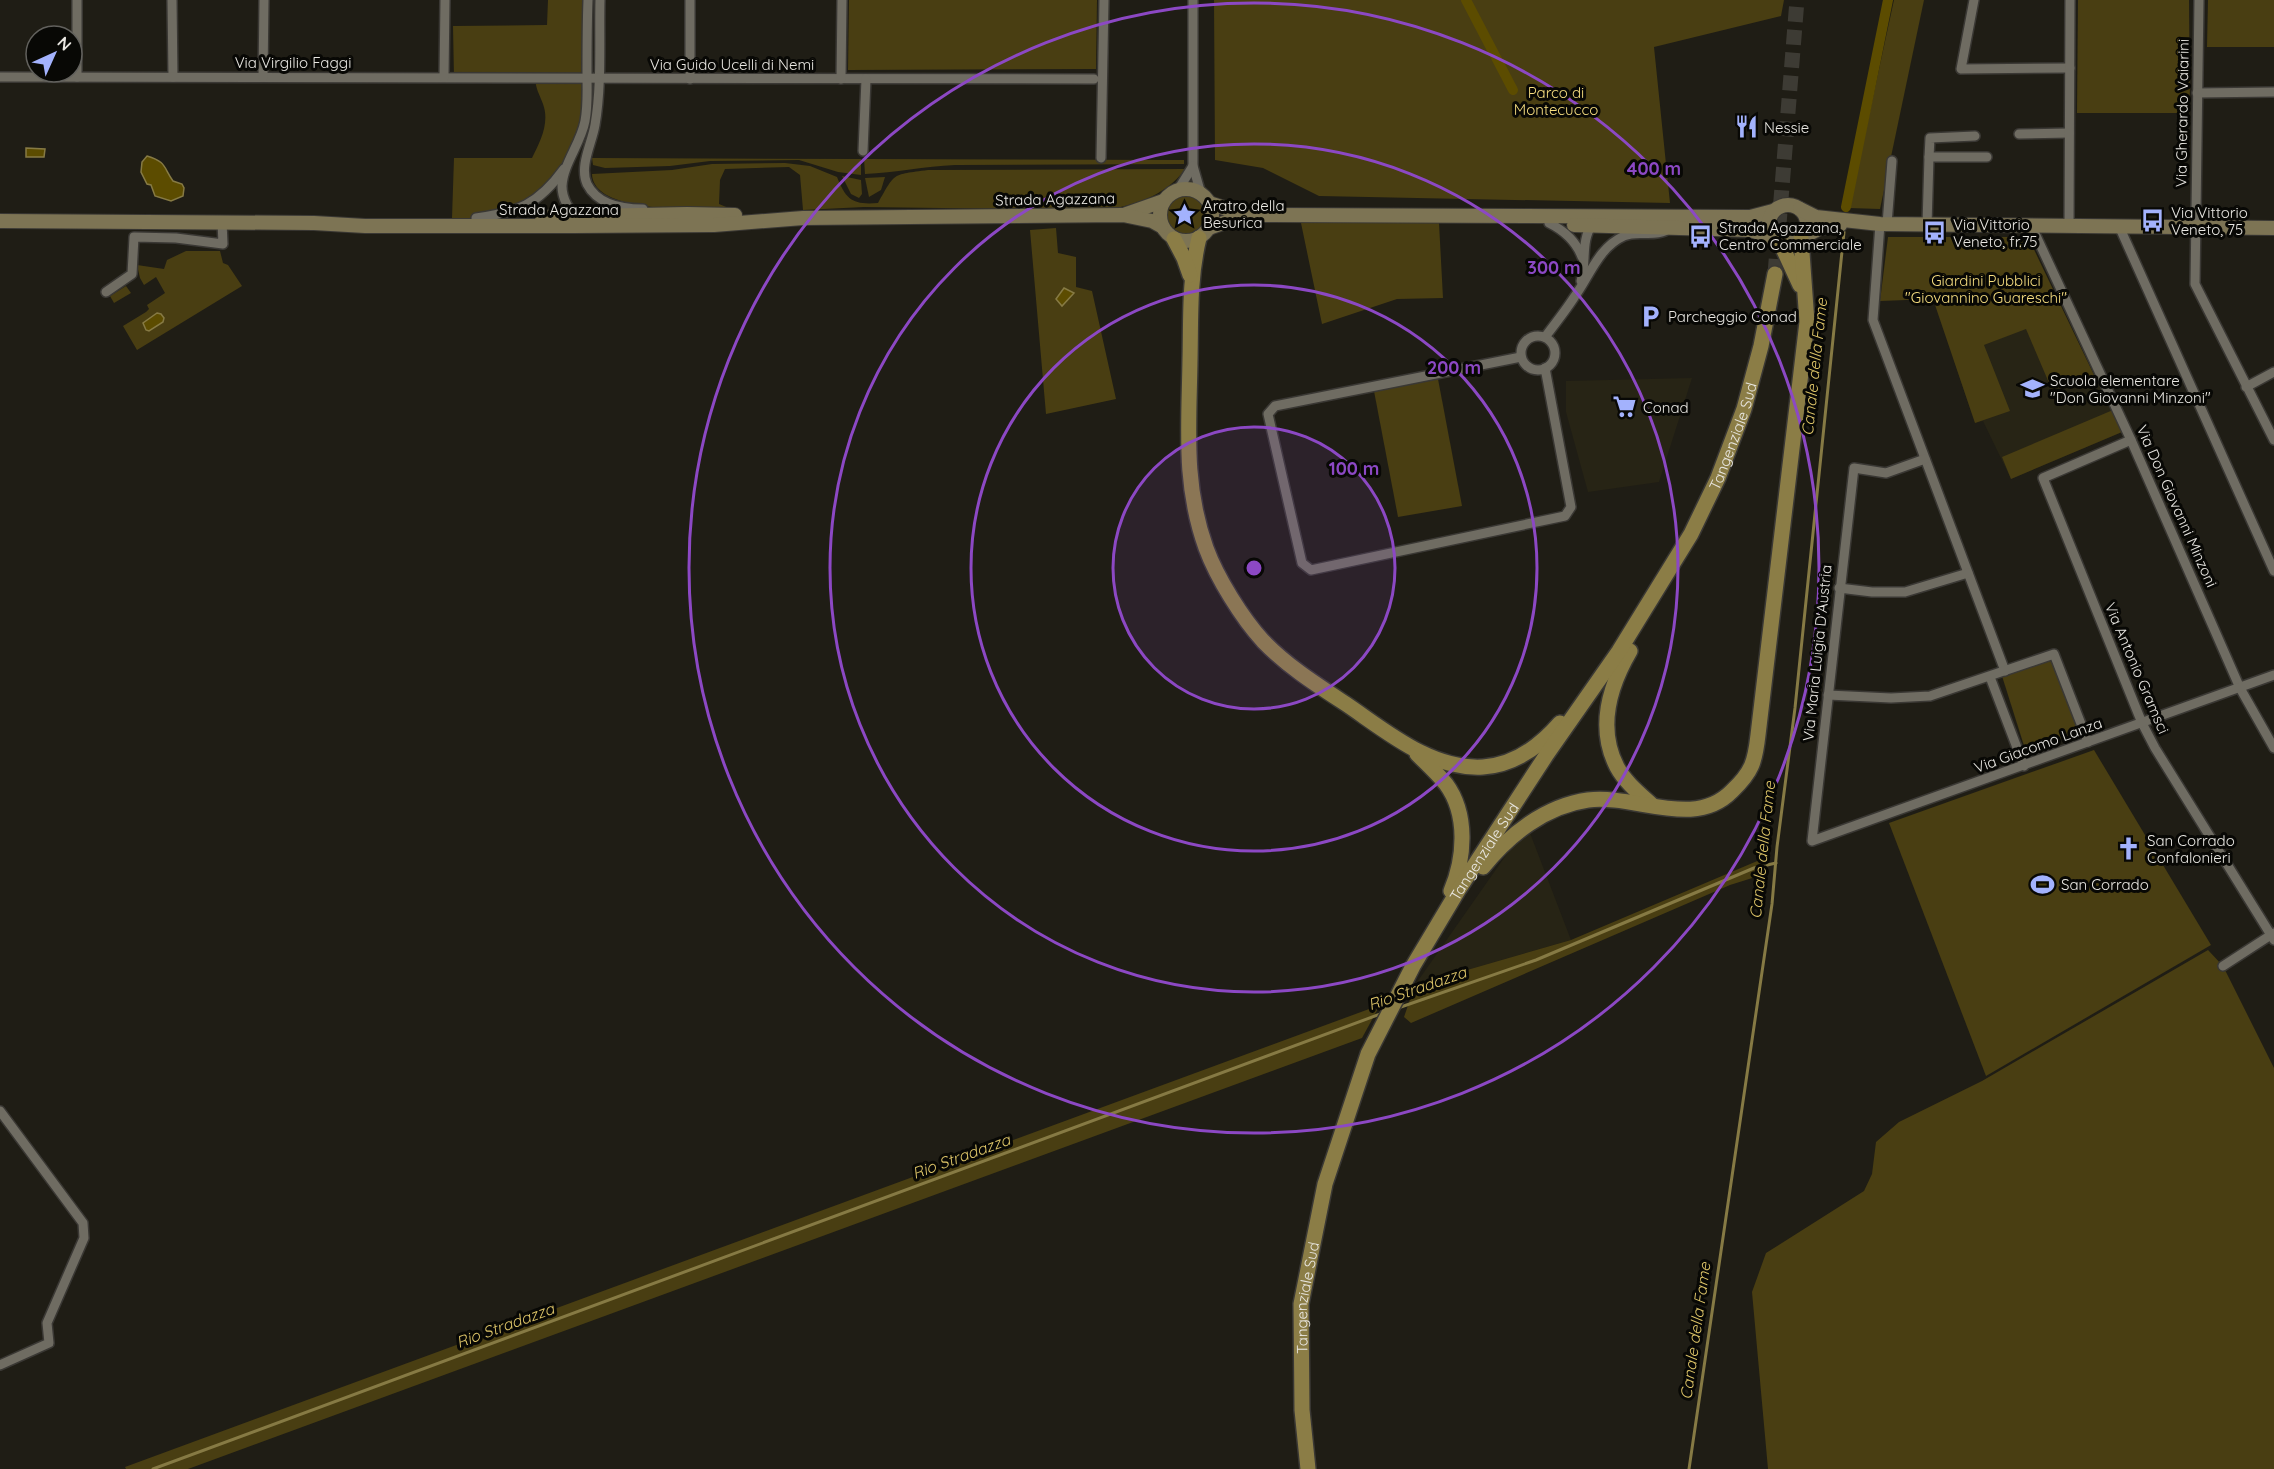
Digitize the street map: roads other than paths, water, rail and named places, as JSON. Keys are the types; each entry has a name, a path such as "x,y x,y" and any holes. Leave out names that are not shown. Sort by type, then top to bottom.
{"main road":[{"path":"1124,215 1163,201 1178,190 1194,190 1205,199 1246,215 1485,218 1750,217 1789,205 1830,222 2274,228"},
{"path":"1205,199 1212,220 1204,233 1191,277 1188,470 1198,524 1208,552 1244,617 1263,640 1293,669 1411,748 1436,759 1461,766 1484,767 1508,762 1535,748 1614,659"},
{"path":"1163,201 1159,217 1161,226 1174,239 1191,277"},
{"path":"1448,908 1491,857 1516,833 1544,814 1588,800 1620,800 1672,810 1709,807 1726,798 1752,769 1757,745 1807,322 1802,238 1807,226 1800,209"},
{"path":"1773,211 1768,223 1772,235 1778,241 1805,294"},
{"name":"Strada Agazzana","path":"314,223 687,214 803,218 1124,215 1152,221 1161,226"},
{"path":"1174,239 1182,242 1246,215"},
{"name":"Strada Agazzana","path":"0,221 314,223 376,226 714,225 803,218"},
{"path":"1485,218 1590,225 1750,230 1778,241 1792,243 1830,222"},
{"name":"Tangenziale Sud","path":"1309,1468 1302,1410 1300,1304 1325,1184 1368,1054 1413,966 1448,908 1547,754 1614,659 1691,534 1718,478 1744,409 1761,346 1775,274"},
{"path":"1652,805 1630,785 1617,768 1609,746 1609,694 1617,673 1647,624 1674,565"},
{"path":"1411,748 1447,785 1454,799 1462,835 1462,852 1456,877 1426,945"}],"street":[{"path":"77,0 77,24"},
{"path":"172,0 172,77"},
{"path":"263,77 264,0"},
{"path":"444,78 445,0"},
{"path":"588,0 588,102 585,123 563,178 563,197 575,216 584,221 649,221 660,225"},
{"path":"598,79 600,0"},
{"path":"690,0 690,79"},
{"path":"842,0 842,79"},
{"path":"1101,158 1104,0"},
{"path":"1193,0 1193,166 1205,199"},
{"path":"1974,0 1961,69 2070,68"},
{"path":"2069,226 2070,0"},
{"name":"Via Gherardo Vaiarini","path":"2199,0 2195,284 2274,440"},
{"name":"Via Virgilio Faggi","path":"0,77 24,77"},
{"name":"Via Virgilio Faggi","path":"84,77 587,78"},
{"name":"Via Guido Ucelli di Nemi","path":"587,78 1094,79"},
{"name":"Strada Agazzana","path":"598,79 595,124 584,175 592,192 602,200 618,207 687,214"},
{"path":"863,151 866,79"},
{"path":"2197,93 2274,92"},
{"path":"2019,134 2069,133"},
{"path":"1927,225 1929,138 1975,136"},
{"path":"1929,157 1988,156"},
{"path":"476,218 501,214 523,207 540,196 571,159"},
{"path":"1892,160 1873,321 2005,671"},
{"path":"1178,190 1193,166"},
{"path":"1576,295 1584,273 1585,236 1590,225 1597,221 1658,221 1684,217"},
{"path":"106,292 132,274 134,237 176,238 223,244 222,222"},
{"path":"1550,223 1569,237 1579,249 1584,262"},
{"name":"Via Don Giovanni Minzoni","path":"2031,225 2131,440 2240,688 2270,731 2274,748"},
{"path":"2119,226 2274,571"},
{"path":"1545,337 1576,295 1595,263 1614,242 1629,234 1658,234 1671,228"},
{"path":"1534,336 1545,337 1552,344 1555,353 1552,362 1545,368 1533,369 1521,357 1522,346 1534,336"},
{"path":"1521,357 1275,405 1268,414 1302,562 1311,570 1565,516 1571,507 1545,368"},
{"path":"2246,387 2274,372"},
{"name":"Via Antonio Gramsci","path":"2131,440 2043,478 2142,723 2155,748 2273,936"},
{"name":"Via Maria Luigia D'Austria","path":"1812,841 1854,468 1886,473 1925,459"},
{"path":"1839,588 1872,592 1905,592 1968,573"},
{"path":"1828,695 1891,698 1930,696 2054,654 2088,742"},
{"name":"Via Giacomo Lanza","path":"1812,841 2274,675"},
{"path":"1990,677 2024,766"},
{"path":"2223,966 2273,936"},
{"path":"0,1111 83,1222 84,1238 47,1323 49,1343 0,1365"}],"waterway":[{"path":"1466,0 1513,90"},
{"name":"Canale della Fame","path":"1846,207 1888,0"},
{"name":"Canale della Fame","path":"1689,1469 1772,904 1795,708 1844,232"},
{"name":"Rio Stradazza","path":"1398,1008 1536,960 1754,868 1776,863"},
{"name":"Rio Stradazza","path":"153,1469 1383,1013"}],"tunnel":[{"path":"1775,274 1797,0"}],"place":[{"name":"Nessie","path":"1746,127"},
{"name":"Aratro della Besurica","path":"1185,214"},
{"name":"Via Vittorio Veneto, 75","path":"2153,221"},
{"name":"Via Vittorio Veneto, fr.75","path":"1935,233"},
{"name":"Strada Agazzana, Centro Commerciale","path":"1701,236"},
{"name":"Parcheggio Conad","path":"1650,316"},
{"name":"Scuola elementare \"Don Giovanni Minzoni\"","path":"2032,389"},
{"name":"Conad","path":"1625,407"},
{"name":"San Corrado Confalonieri","path":"2129,849"},
{"name":"San Corrado","path":"2043,884"}],"park label":[{"name":"Parco di Montecucco","path":"1556,100"},
{"name":"Giardini Pubblici \"Giovannino Guareschi\"","path":"1986,288"}]}
